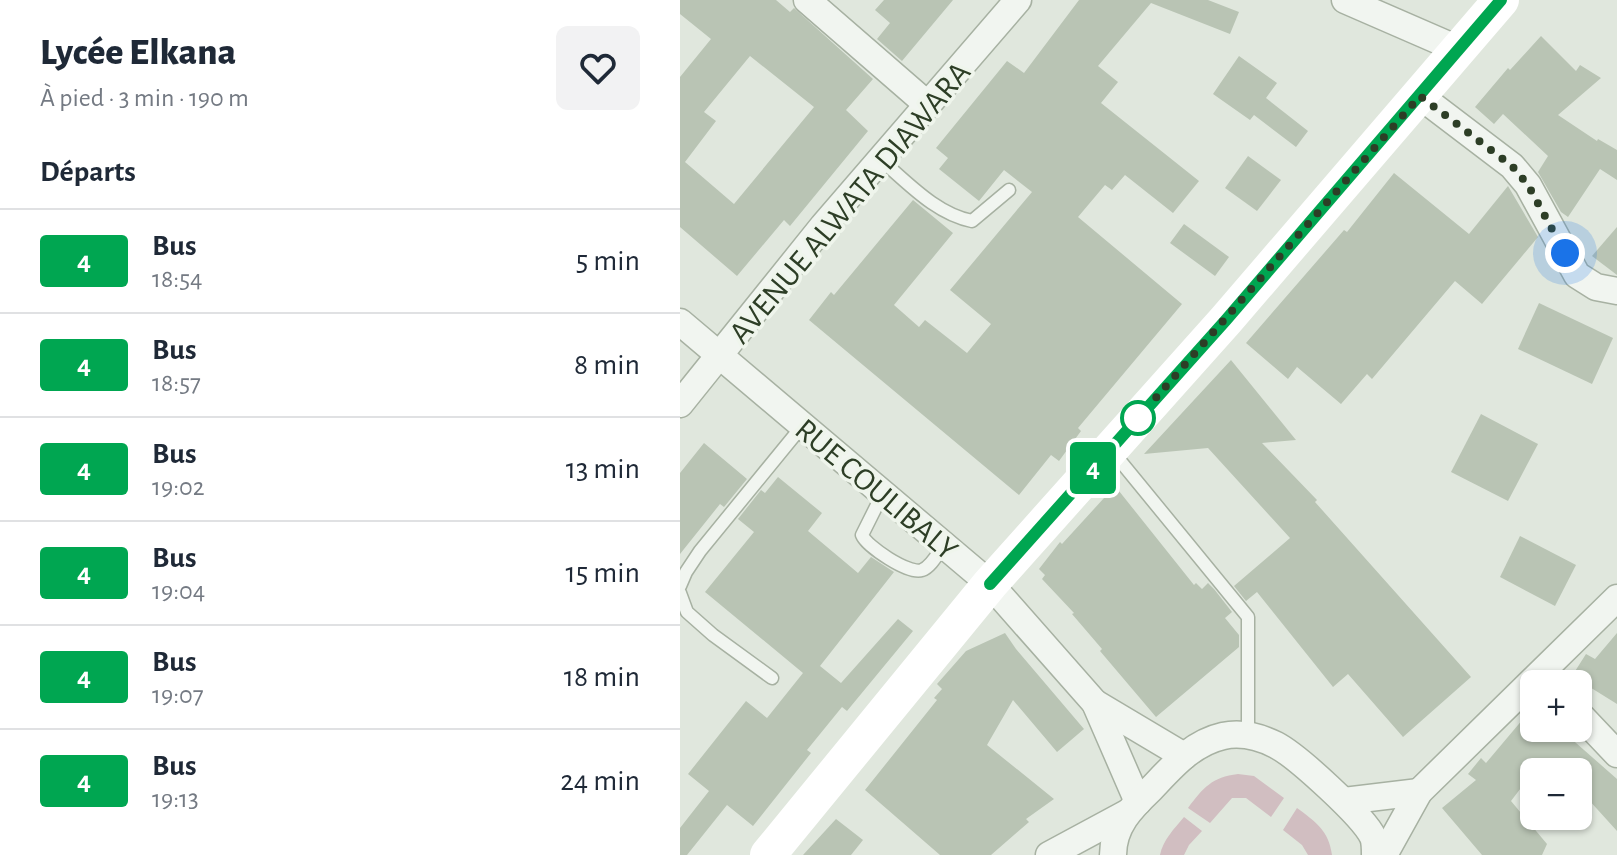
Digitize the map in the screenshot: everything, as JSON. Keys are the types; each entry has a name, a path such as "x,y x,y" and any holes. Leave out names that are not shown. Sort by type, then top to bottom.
{"street":[{"path":"807,0 928,105"},
{"name":"AVENUE ALWATA DIAWARA","path":"680,404 823,226 1018,0"},
{"path":"1345,0 1460,50"},
{"path":"768,855 990,584 1501,0"},
{"path":"1420,96 1512,166 1528,185 1577,275 1596,287 1617,291"},
{"name":"RUE COULIBALY","path":"680,322 990,584 1095,703"},
{"path":"1551,670 1617,598"},
{"path":"1384,855 1419,792 1520,700"},
{"path":"1095,703 1184,756"},
{"path":"1095,703 1132,807 1113,840 1113,855"},
{"path":"1592,728 1617,754"},
{"path":"1049,855 1132,807 1199,744 1224,736 1248,735 1278,746 1344,801 1374,839 1375,855"},
{"path":"1344,801 1419,792"}],"lane":[{"path":"881,160 926,199 961,219 972,221 1009,190"},
{"path":"680,586 700,551 803,425"},
{"path":"1110,449 1248,617 1248,735"},
{"path":"883,493 862,535 865,543 900,566 919,572 944,545"},
{"path":"680,593 687,612 772,678"}],"shaded area":[{"path":"1238,774 1254,776 1284,798 1271,817 1246,798 1232,798 1210,823 1188,808 1209,785"},
{"path":"1297,808 1325,833 1332,855 1308,855 1302,845 1283,830"},
{"path":"1184,817 1202,831 1184,855 1160,855 1166,840"}],"building":[{"path":"680,0 776,0 790,12 794,8 873,79 846,110 868,131 790,226 784,220 737,276 680,227 680,77 711,39 680,14","holes":["750,56 814,107 734,204 685,162 716,121 704,112"]},
{"path":"884,0 953,0 902,61 877,39 890,23 875,10"},
{"path":"1079,0 1208,0 1239,12 1230,34 1151,3 1098,66 1118,82 1101,103 1199,181 1173,213 1125,175 1112,190 1105,185 1078,217 1182,304 1078,428 1081,431 1059,461 1051,455 1019,495 809,320 831,292 834,295 913,200 953,233 894,305 919,327 925,320 967,353 991,324 950,290 1032,192 1004,170 979,201 939,169 948,158 936,148 1007,61 1024,73"},
{"path":"1541,36 1576,71 1580,65 1601,78 1558,115 1597,141 1617,150 1617,180 1600,169 1568,217 1561,212 1538,172 1548,156 1503,114 1494,124 1475,107"},
{"path":"1239,56 1277,83 1266,98 1308,131 1296,147 1254,115 1250,120 1213,94"},
{"path":"1248,156 1281,180 1257,211 1225,188"},
{"path":"1394,173 1469,234 1508,186 1538,237 1482,304 1455,281 1372,379 1367,374 1341,404 1297,367 1288,379 1246,343 1344,230 1347,232"},
{"path":"1184,224 1229,257 1215,276 1170,243"},
{"path":"1617,227 1617,275 1592,256"},
{"path":"1539,303 1613,338 1592,384 1518,349"},
{"path":"1231,360 1296,440 1262,443 1317,500 1315,502 1471,677 1403,737 1348,674 1333,687 1257,592 1246,601 1234,586 1290,538 1208,448 1144,454"},
{"path":"1481,414 1538,444 1508,501 1451,472"},
{"path":"704,443 747,479 724,507 720,504 680,554 680,473"},
{"path":"778,477 822,513 808,531 858,573 871,557 894,572 820,666 841,683 898,619 913,631 847,711 842,707 807,750 811,753 753,826 727,805 687,855 680,855 680,828 709,791 688,774 746,701 767,718 803,673 705,592 754,532 738,519 761,490 765,493"},
{"path":"1115,486 1194,585 1196,583 1202,589 1208,583 1214,589 1232,612 1225,618 1239,635 1239,647 1156,717 1100,651 1102,649 1074,613 1042,579 1045,575 1039,569 1060,542 1062,544"},
{"path":"1520,536 1576,565 1555,606 1500,577"},
{"path":"1005,633 1084,729 1057,752 1013,700 987,745 1054,799 1026,819 1029,822 991,855 940,855 865,790 937,700 934,698 942,689 937,684 966,651"},
{"path":"1617,633 1617,704 1592,688 1592,670 1576,670 1586,654 1595,659"},
{"path":"1520,723 1520,742 1575,742 1617,779 1617,831 1592,803 1592,758 1520,758 1520,789 1511,801 1520,812 1520,830 1535,830 1547,844 1542,855 1482,855 1442,808 1476,780 1468,774 1481,758 1486,763"},
{"path":"836,819 863,840 851,855 803,855"}],"bus line":[{"name":"4","path":"990,584 1226,320 1501,0"}],"route":[{"path":"1138,418 1133,424 1420,96 1512,166 1528,185 1565,253"}]}
